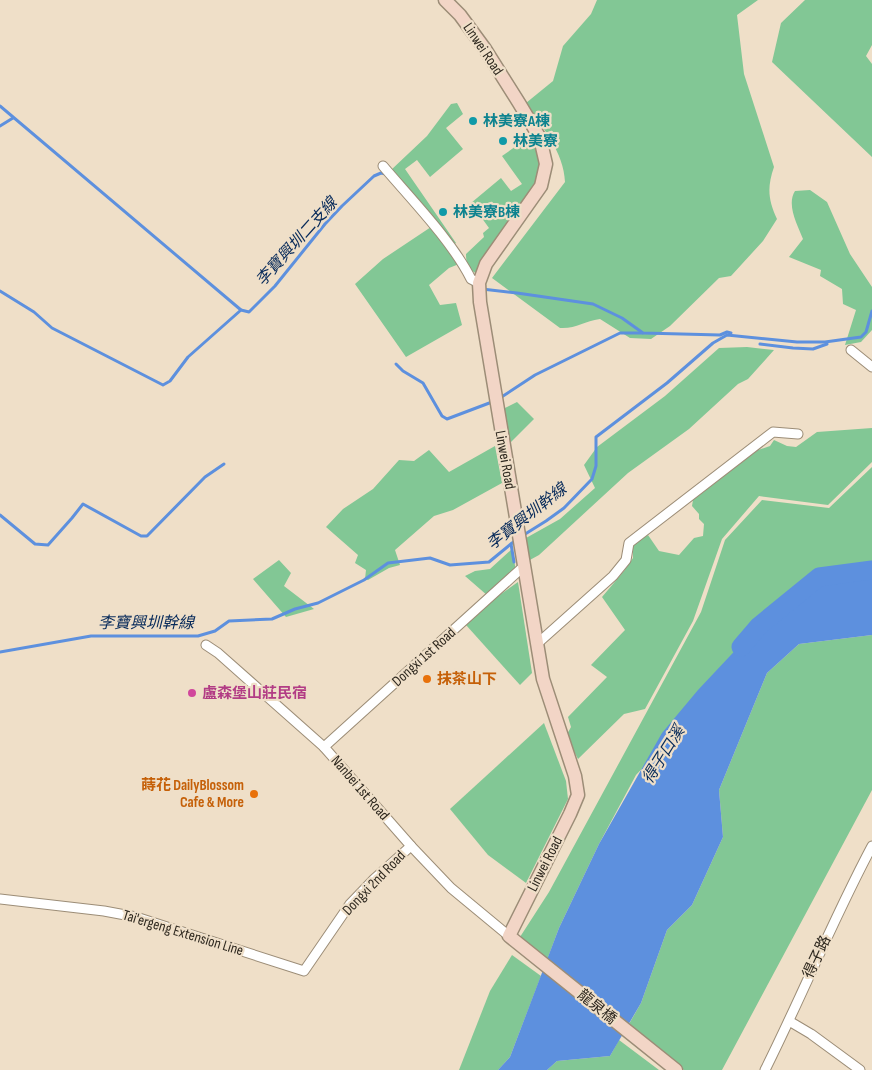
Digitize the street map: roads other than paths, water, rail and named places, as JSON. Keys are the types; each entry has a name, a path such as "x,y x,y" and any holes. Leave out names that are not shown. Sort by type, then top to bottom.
{"street":[{"name":"Linwei Road","path":"445,0 460,16 485,49 519,103 540,138 546,164 542,186 486,264 480,283 480,302 485,341 543,679 575,776 578,795 513,940"},
{"path":"383,166 464,266 471,279 480,283"},
{"path":"851,350 872,367"},
{"path":"538,643 613,576 626,560 629,542 773,432 798,434"},
{"name":"Dongxi 1st Road","path":"324,747 524,567"},
{"name":"Nanbei 1st Road","path":"206,645 218,653 324,747 411,846 451,888 513,940"},
{"name":"Dongxi 2nd Road","path":"304,971 350,904 374,879 411,846"},
{"name":"得子路","path":"764,1070 789,1021 821,948 872,846"},
{"name":"Tai'ergeng Extension Line","path":"0,899 104,911 136,917 304,971"},
{"name":"龍泉橋","path":"513,940 676,1070"},
{"path":"789,1021 811,1034 860,1070"}],"water":[{"path":"872,568 872,635 799,644 767,673 719,790 723,837 692,905 667,930 641,1003 610,1056 557,1061 547,1070 498,1070 510,1057 559,928 599,844 662,733 698,690 761,623 811,588"}],"waterway":[{"name":"李寶興圳二支線","path":"0,106 241,310 249,312 275,286 342,206 374,176 381,173 386,174"},
{"path":"0,126 13,118"},
{"name":"李寶興圳二支線","path":"482,289 593,304 622,318 643,333 720,335 727,332 731,333"},
{"path":"0,291 34,312 52,328 163,385 170,381 188,357 241,310"},
{"name":"李寶興圳幹線","path":"522,536 564,508 592,479 596,466 596,437 667,383 713,343 727,335 797,342 825,342 861,337 866,332 872,311"},
{"path":"500,398 535,375 620,333 642,333"},
{"path":"760,344 813,349 827,344"},
{"path":"396,364 403,371 423,383 442,416 447,419 492,402"},
{"path":"0,515 35,544 48,545 83,504 141,536 147,536 205,477 224,464"},
{"name":"李寶興圳幹線","path":"0,652 91,636 198,636 215,631 229,621 272,619 295,609 318,603 364,580 388,563 430,558 450,565 489,562 517,539"},
{"path":"511,544 514,562"},
{"name":"得子口溪","path":"741,647 759,626 819,577 872,570"}],"place":[{"name":"林美寮A棟","path":"473,121"},
{"name":"林美寮","path":"503,141"},
{"name":"林美寮B棟","path":"443,212"},
{"name":"抹茶山下","path":"427,679"},
{"name":"盧森堡山莊民宿","path":"192,693"},
{"name":"蒔花 DailyBlossom Cafe & More","path":"254,794"}]}
